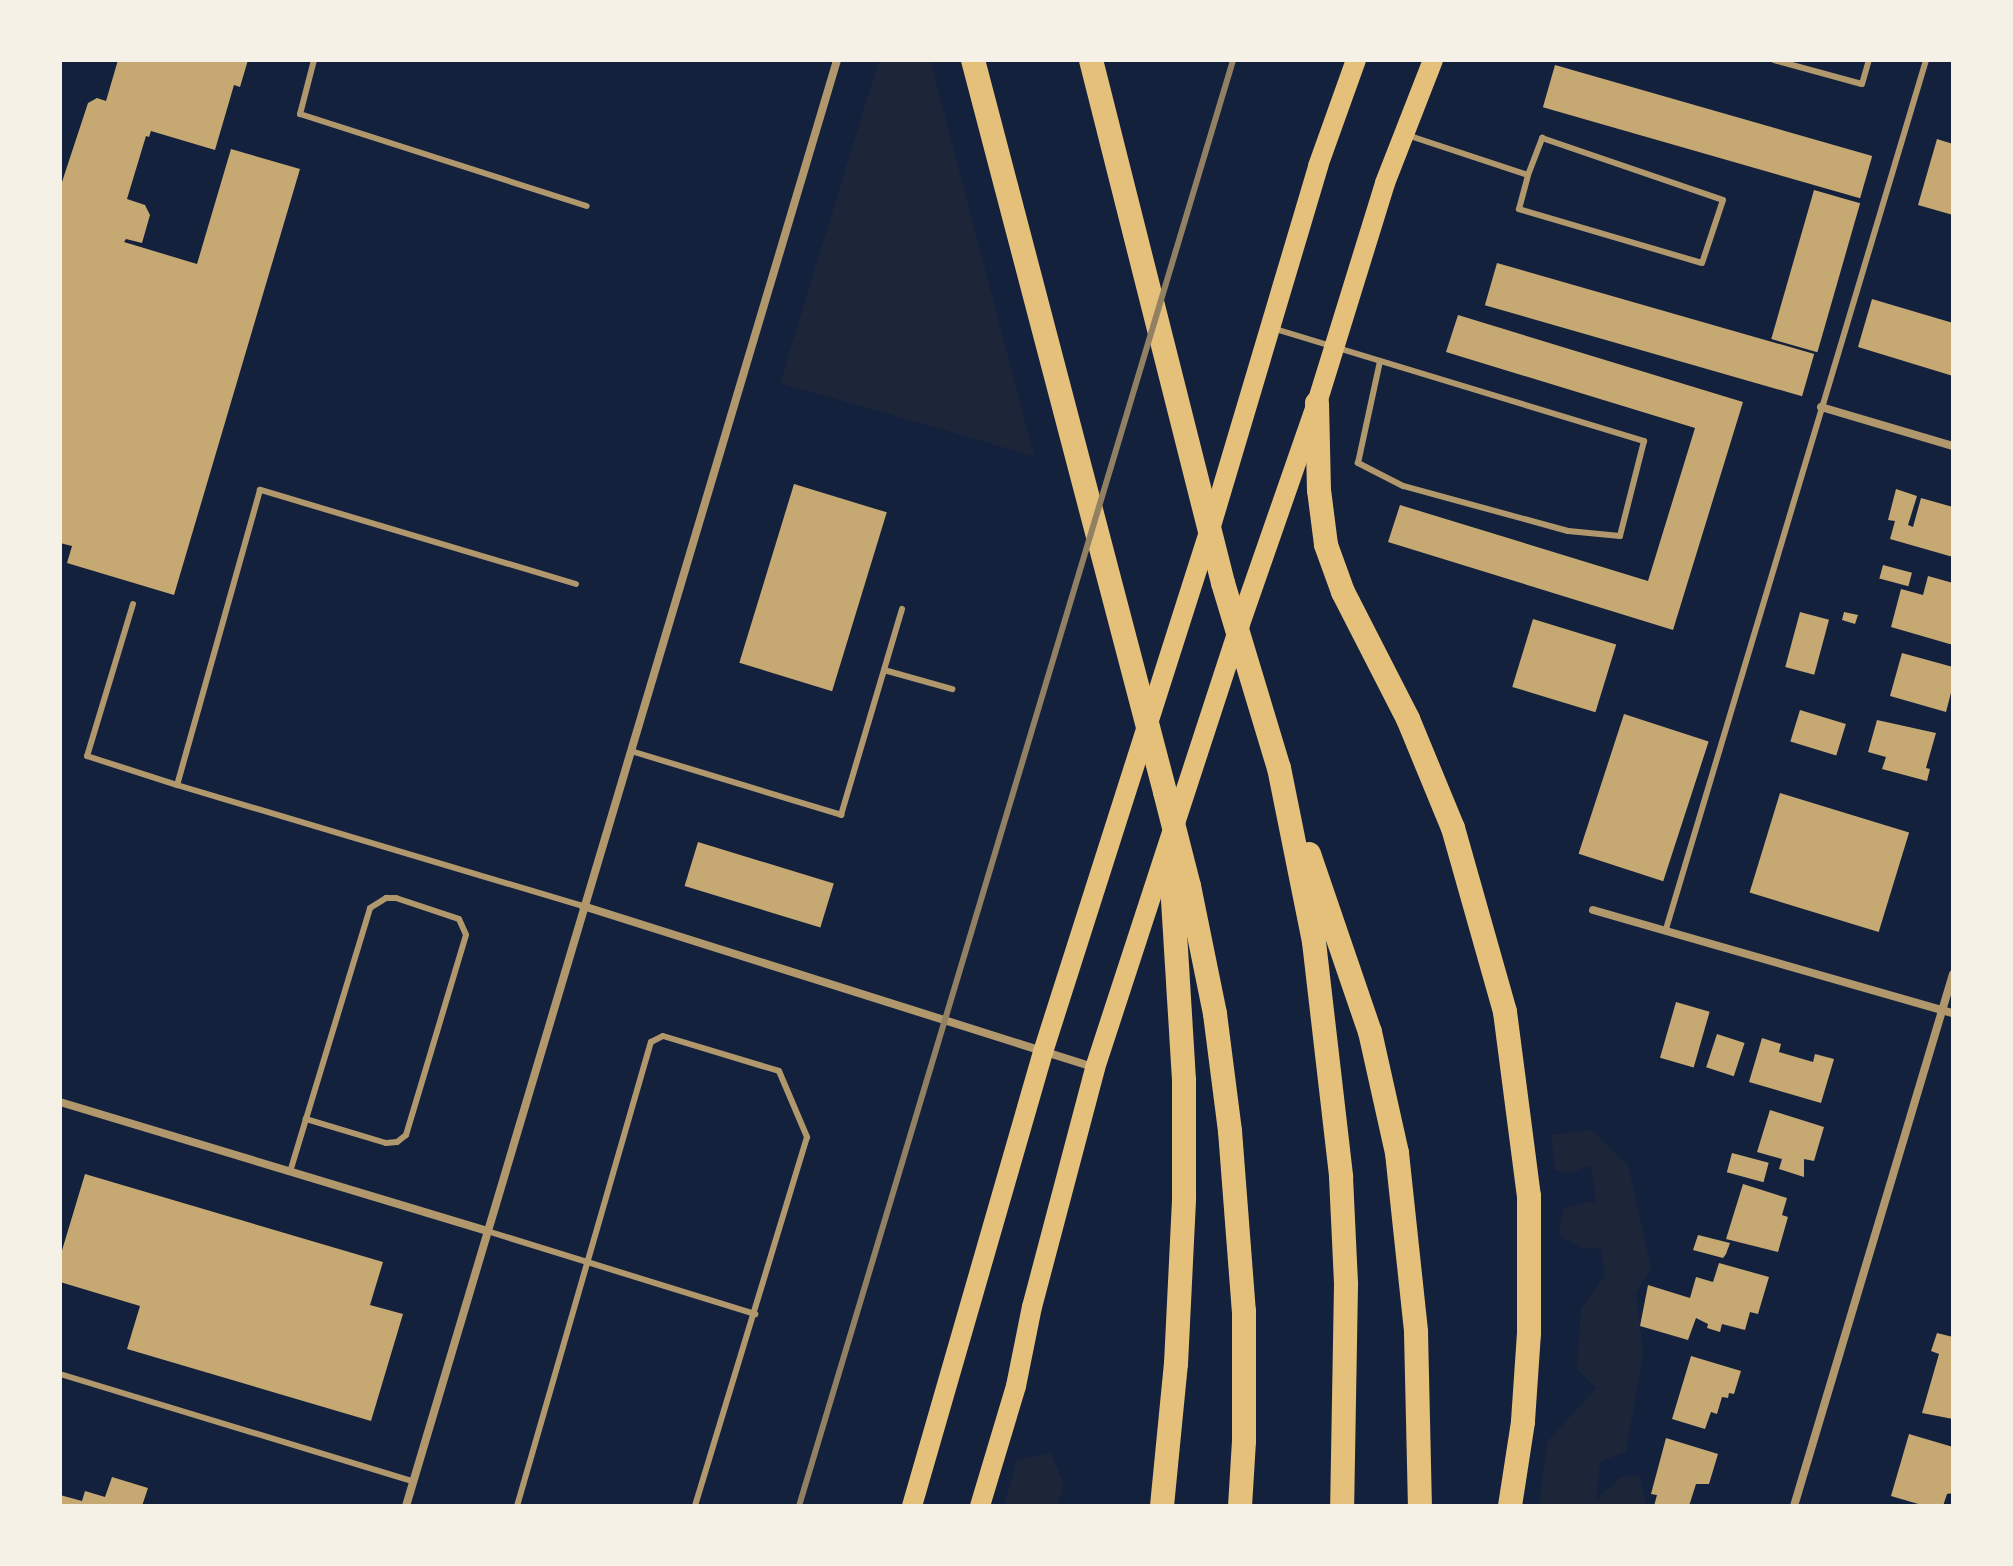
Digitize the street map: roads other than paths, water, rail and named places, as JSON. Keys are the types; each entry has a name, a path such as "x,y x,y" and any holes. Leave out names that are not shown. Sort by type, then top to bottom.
{"highway":[{"path":"973,60 1189,886 1215,1014 1230,1131 1244,1311 1244,1441 1240,1506"},
{"path":"1091,60 1223,583 1279,768 1370,1032 1397,1153 1416,1332 1420,1506"},
{"path":"1317,403 1319,490 1326,545 1343,592 1408,719 1453,828 1505,1012 1529,1196 1529,1333 1523,1422 1510,1506"},
{"path":"1279,768 1314,942 1341,1177 1346,1285 1342,1506"},
{"path":"1162,1506 1170,1438 1181,1259 1184,1080 1165,792"}],"main road":[{"path":"912,1506 1043,1052 1271,328 1318,166 1356,60"},
{"path":"980,1506 1016,1386 1032,1307 1095,1068 1235,638 1317,403 1385,183 1433,60"}],"street":[{"path":"406,1506 837,60"},
{"path":"1821,407 1953,446"},
{"path":"583,906 1095,1068"},
{"path":"1593,910 1953,1013"},
{"path":"1794,1506 1953,974"},
{"path":"61,1104 487,1231"}],"lane":[{"path":"314,60 300,114 587,206"},
{"path":"1774,60 1862,84 1869,60"},
{"path":"1666,929 1926,60"},
{"path":"1404,134 1528,175"},
{"path":"1542,138 1723,200 1702,263 1519,209 1528,175 1542,138"},
{"path":"1271,328 1335,346 1644,441 1620,536 1568,531 1403,486 1358,463 1380,361"},
{"path":"177,785 260,490 576,584"},
{"path":"133,604 87,756 583,906"},
{"path":"631,751 841,815 902,609"},
{"path":"884,670 952,689"},
{"path":"290,1172 306,1119 370,908 386,898 396,898 459,919 466,935 406,1135 397,1142 386,1143 306,1119"},
{"path":"517,1506 651,1042 663,1036 779,1071 807,1137 695,1506"},
{"path":"487,1231 755,1314"},
{"path":"60,1374 413,1481"}],"railway":[{"path":"799,1506 1233,60"}]}
